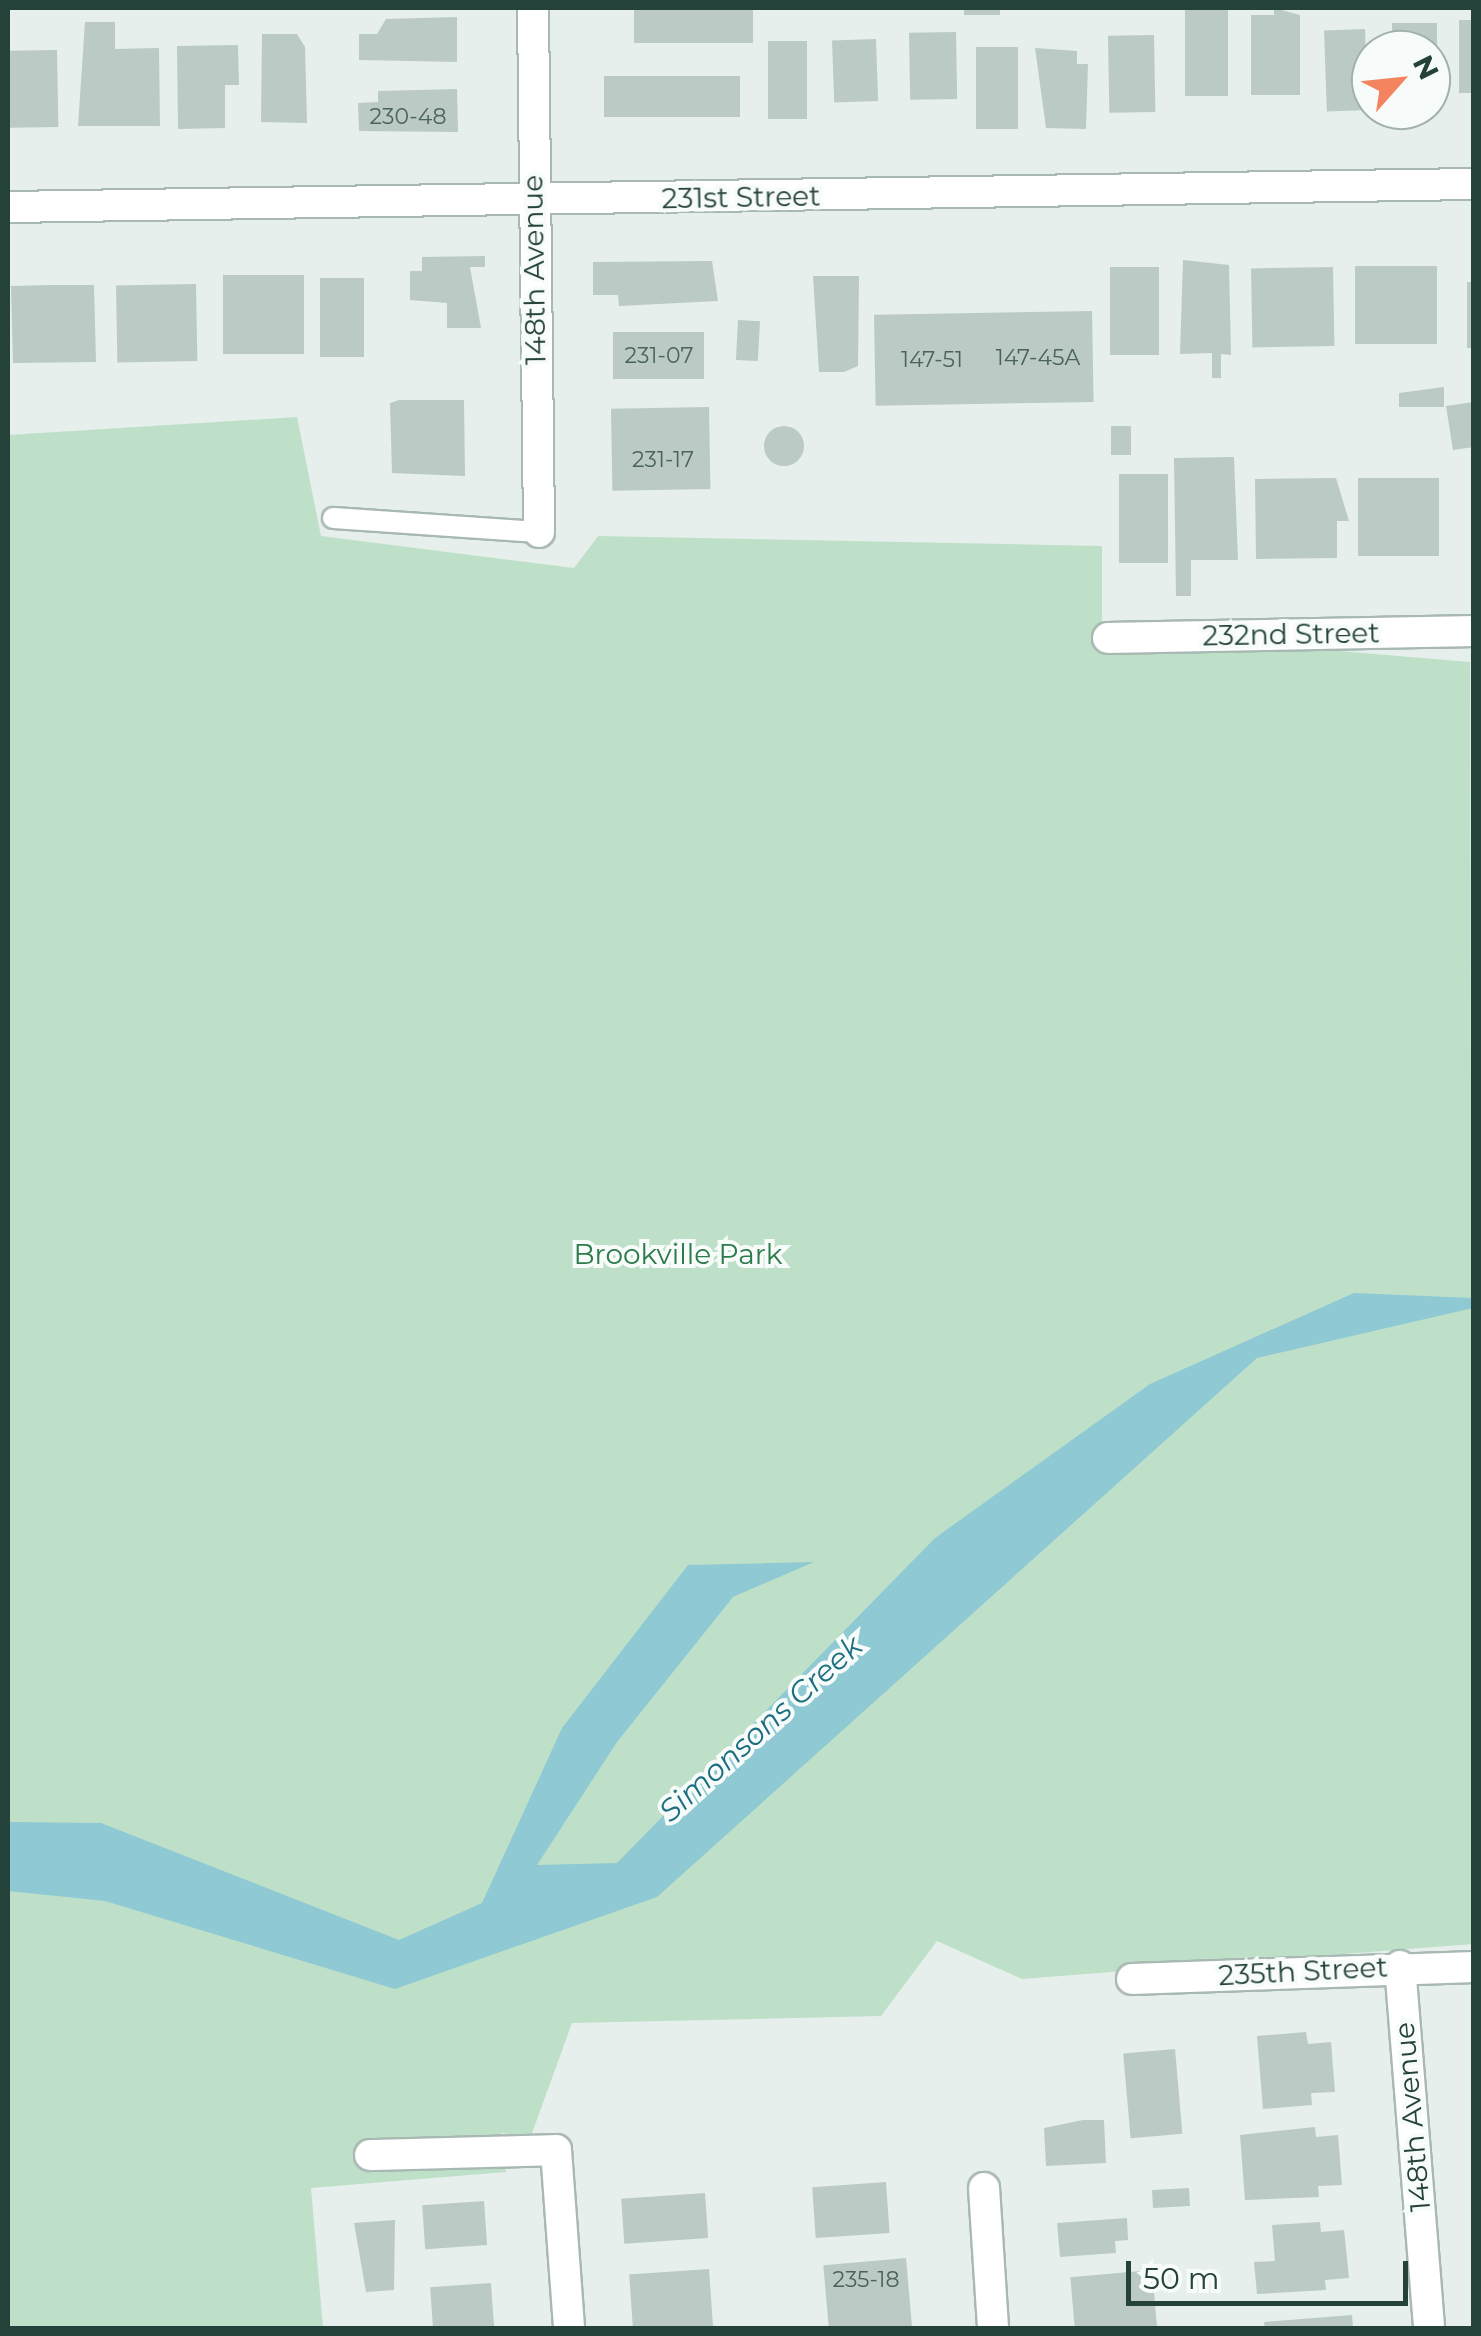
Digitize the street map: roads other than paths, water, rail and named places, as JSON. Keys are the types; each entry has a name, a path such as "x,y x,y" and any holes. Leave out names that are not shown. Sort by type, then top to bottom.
{"street":[{"name":"148th Avenue","path":"533,8 538,532"},
{"name":"231st Street","path":"8,208 1474,184"},
{"name":"232nd Street","path":"1108,638 1474,631"},
{"name":"148th Avenue","path":"1400,1966 1429,2328"},
{"name":"235th Street","path":"1132,1979 1400,1966 1474,1967"},
{"path":"370,2155 556,2150 568,2328"},
{"path":"984,2188 993,2328"}],"lane":[{"path":"333,518 538,532"}],"water":[{"name":"Simonsons Creek","path":"1354,1293 1473,1298 1473,1308 1257,1358 657,1897 395,1989 105,1901 8,1891 8,1822 101,1823 399,1940 482,1903 562,1728 688,1565 814,1562 733,1597 617,1742 537,1865 617,1863 935,1538 1150,1384"}],"park label":[{"name":"Brookville Park","path":"678,1254"}]}
